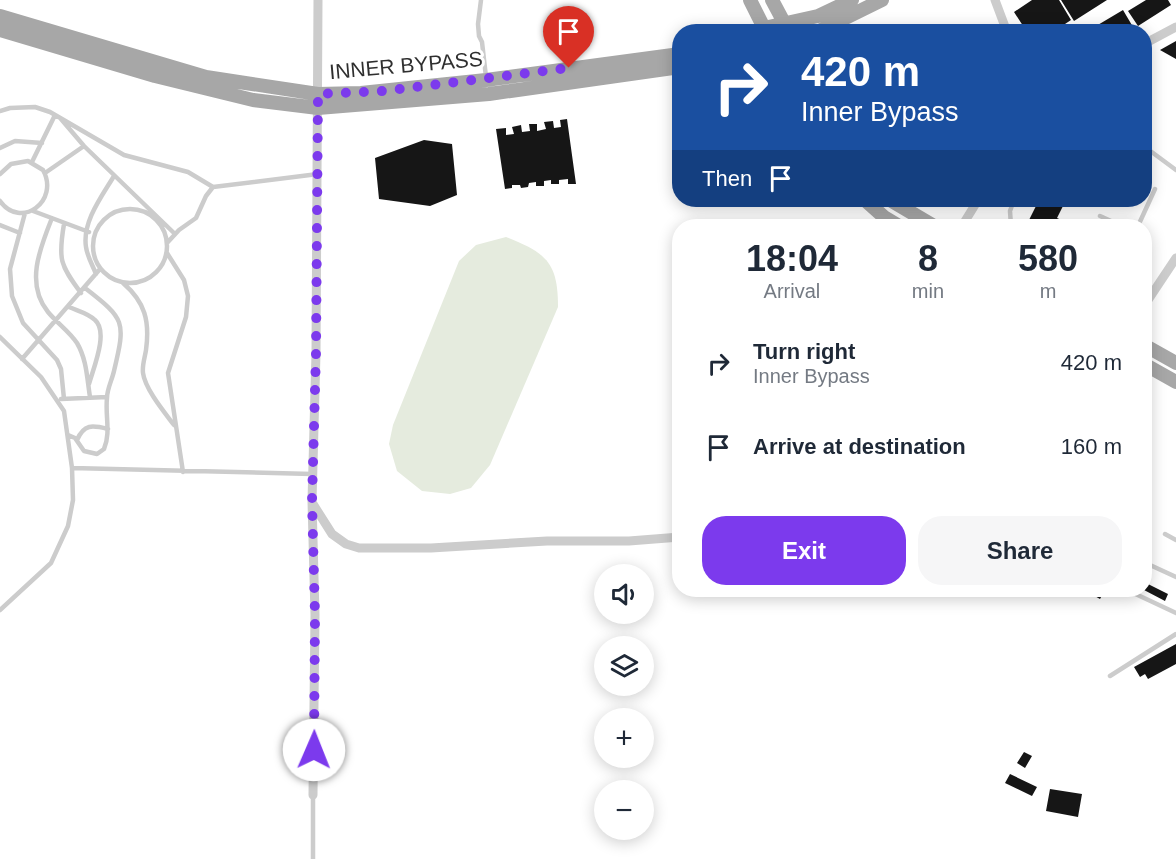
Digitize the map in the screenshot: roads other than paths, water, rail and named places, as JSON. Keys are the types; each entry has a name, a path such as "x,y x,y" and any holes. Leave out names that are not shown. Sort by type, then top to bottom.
{"main road":[{"path":"750,0 760,24"},
{"path":"772,0 785,24"},
{"path":"797,24 852,0"},
{"path":"833,24 882,0"},
{"name":"INNER BYPASS","path":"0,16 206,77 318,101 360,93 486,80 672,55"},
{"name":"INNER BYPASS","path":"0,30 166,79 253,100 318,101 489,94 672,69"},
{"path":"873,207 887,219"},
{"path":"902,207 922,219"},
{"path":"1152,350 1176,363"},
{"path":"1152,368 1176,382"}],"street":[{"path":"313,795 315,615 312,501 318,174 318,0"},
{"path":"995,0 1004,24"},
{"path":"1152,40 1176,27"},
{"path":"1152,294 1176,258"},
{"path":"312,501 332,534 346,544 359,548 431,548 548,541 629,541 672,538"}],"lane":[{"path":"481,0 479,36 482,42 489,94"},
{"path":"0,111 10,108 35,107 57,116 124,155 164,168 188,172 213,187 318,174"},
{"path":"32,162 57,116"},
{"path":"57,116 114,176 176,234"},
{"path":"0,148 15,141 42,143"},
{"path":"45,173 84,146"},
{"path":"1152,152 1176,170"},
{"path":"0,201 9,210 25,213 39,206 47,192 45,173 32,162 11,164 1,172"},
{"path":"96,274 87,251 87,231 96,205 114,176"},
{"path":"167,243 196,218 206,196 213,187"},
{"path":"1152,196 1155,189"},
{"path":"123,283 143,281 151,277 164,262 167,252 165,233 154,217 136,209 117,211 108,215 94,234 92,249 100,269 135,293 145,313 147,328 145,378 161,409 176,427"},
{"path":"33,211 94,234"},
{"path":"25,213 10,269 12,296 23,323 51,352 61,369 64,399"},
{"path":"1100,216 1107,219"},
{"path":"52,218 40,248 36,286 43,305 69,333 80,350 86,367 90,397"},
{"path":"64,224 60,256 65,272 81,293"},
{"path":"0,225 20,233"},
{"path":"167,252 184,280 188,296 186,318 168,373 183,472"},
{"path":"22,358 57,321 100,269"},
{"path":"69,435 76,440 84,452 97,454 105,449 108,429 107,397 121,338 121,324 117,315 108,305 85,288"},
{"path":"69,307 96,320 101,331 99,349 88,387"},
{"path":"0,337 41,377 64,411 69,435 73,500 68,526 56,554 41,574 0,610"},
{"path":"57,399 107,397"},
{"path":"76,440 86,427 95,426 108,429"},
{"path":"72,468 313,474"},
{"path":"1165,534 1176,540"},
{"path":"1152,566 1176,577"},
{"path":"1142,597 1176,613"},
{"path":"1110,676 1176,634"},
{"path":"313,795 313,859"}]}
